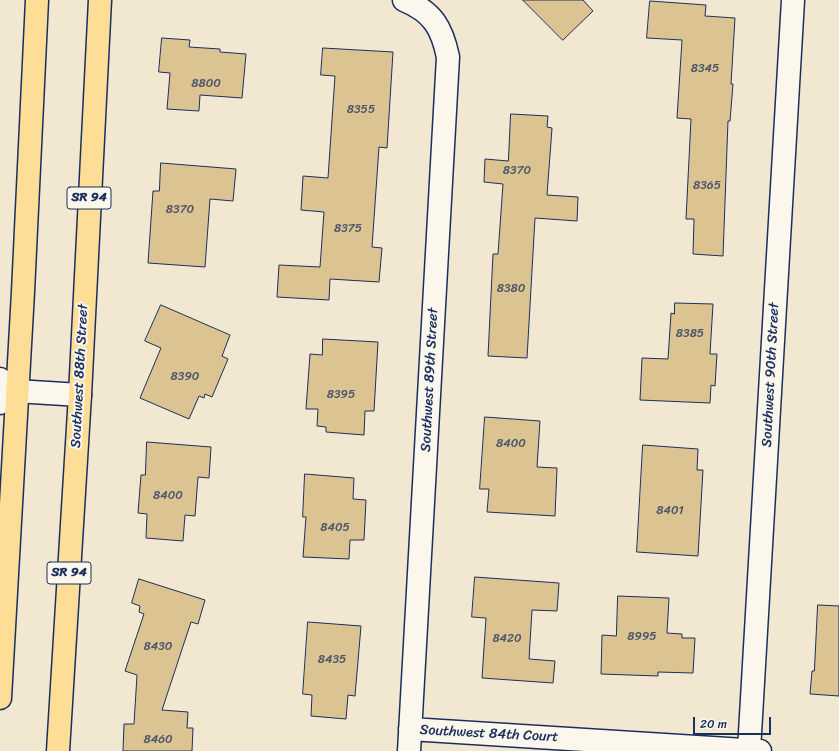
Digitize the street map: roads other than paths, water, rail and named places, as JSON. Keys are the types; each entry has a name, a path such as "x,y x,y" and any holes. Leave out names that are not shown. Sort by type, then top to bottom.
{"main road":[{"path":"0,698 6,391 37,0"},
{"name":"Southwest 88th Street","path":"58,751 80,395 100,0"}],"street":[{"name":"Southwest 89th Street","path":"404,0 428,14 438,25 444,40 448,57 409,751"},
{"name":"Southwest 90th Street","path":"754,751 793,0"},
{"path":"6,391 80,395"},
{"name":"Southwest 84th Court","path":"410,729 754,751"}]}
